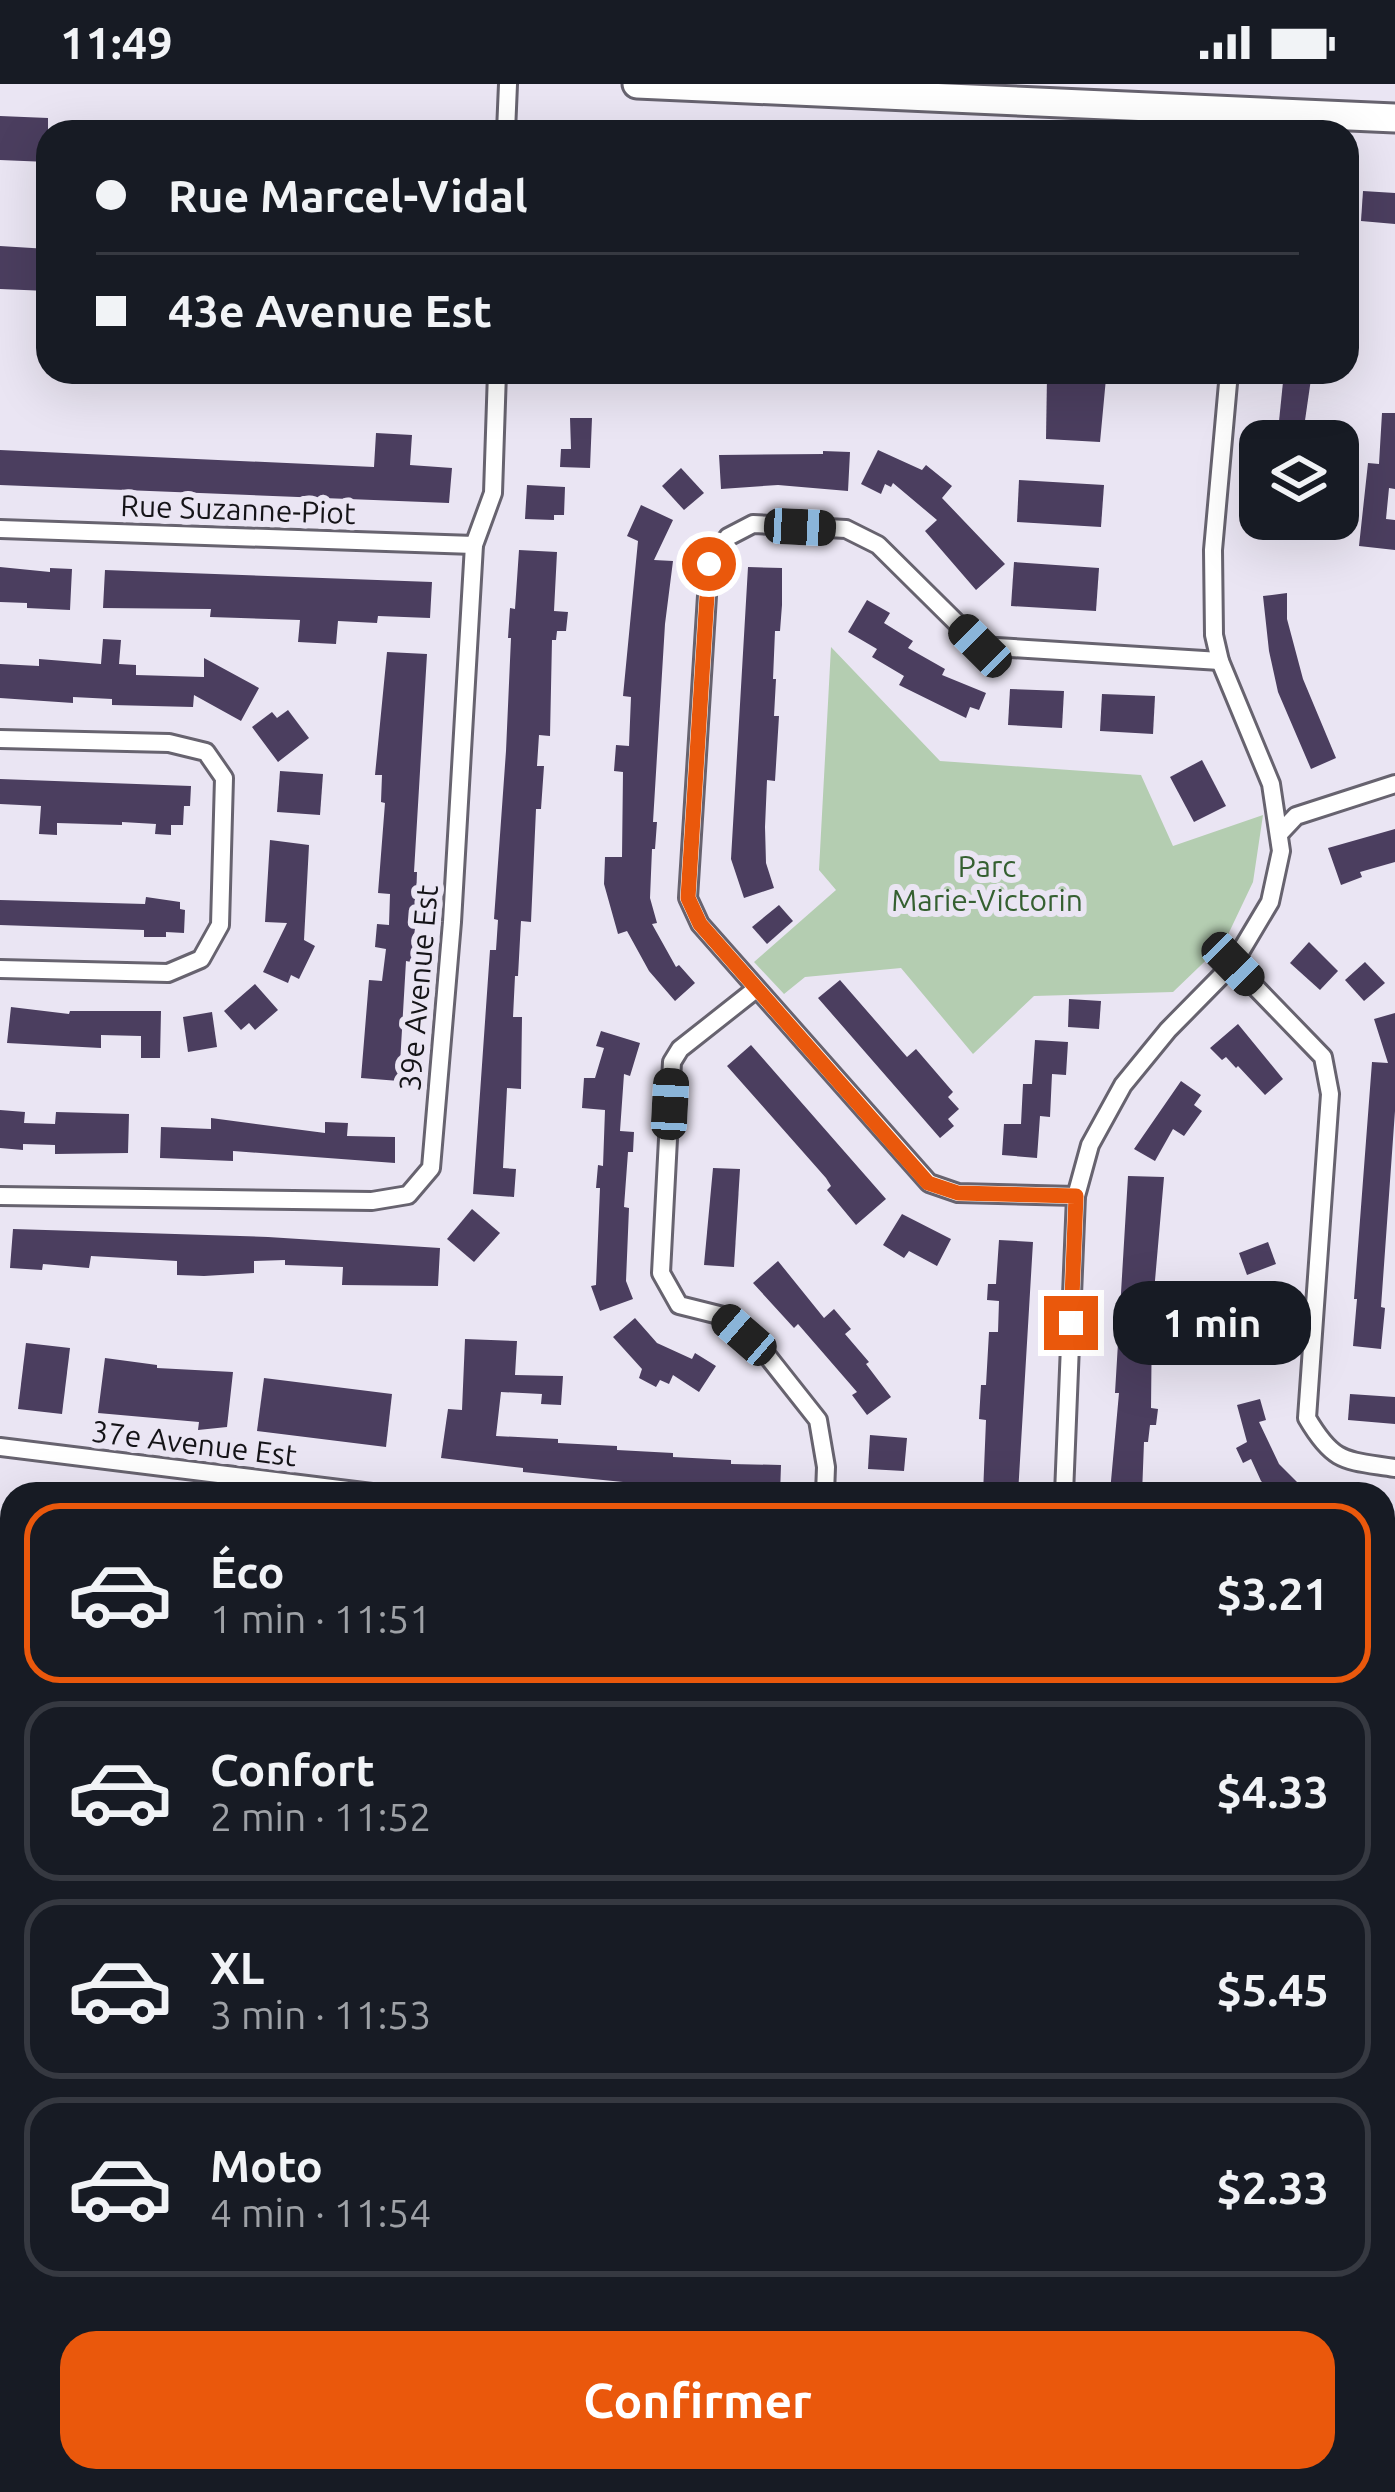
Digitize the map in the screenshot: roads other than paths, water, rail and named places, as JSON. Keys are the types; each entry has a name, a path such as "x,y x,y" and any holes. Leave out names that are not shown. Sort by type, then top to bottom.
{"main road":[{"path":"637,84 1146,96 1245,120"},
{"path":"1324,120 1395,118"}],"street":[{"path":"506,120 508,84"},
{"name":"39e Avenue Est","path":"0,1196 372,1202 408,1196 430,1168 452,922 474,545 493,494 497,384"},
{"path":"1064,1482 1076,1196 1090,1145 1123,1085 1168,1030 1233,964 1270,902 1281,851 1271,784 1220,661 1214,635 1213,550 1228,384"},
{"path":"1076,1196 958,1193 928,1183 700,924 688,898 709,564 728,537 753,524 846,530 878,545 980,646 1220,661"},
{"name":"Rue Suzanne-Piot","path":"0,529 474,545"},
{"path":"0,739 169,743 206,752 224,778 220,925 201,958 168,973 0,969"},
{"path":"1280,833 1296,816 1395,784"},
{"path":"1233,964 1323,1057 1330,1094 1307,1418 1326,1450 1349,1461 1395,1468"},
{"path":"757,988 680,1049 672,1062 661,1274 679,1306 723,1316 765,1353 818,1420 825,1482"},
{"name":"37e Avenue Est","path":"0,1447 283,1482"}],"park label":[{"name":"Parc Marie-Victorin","path":"987,884"}]}
